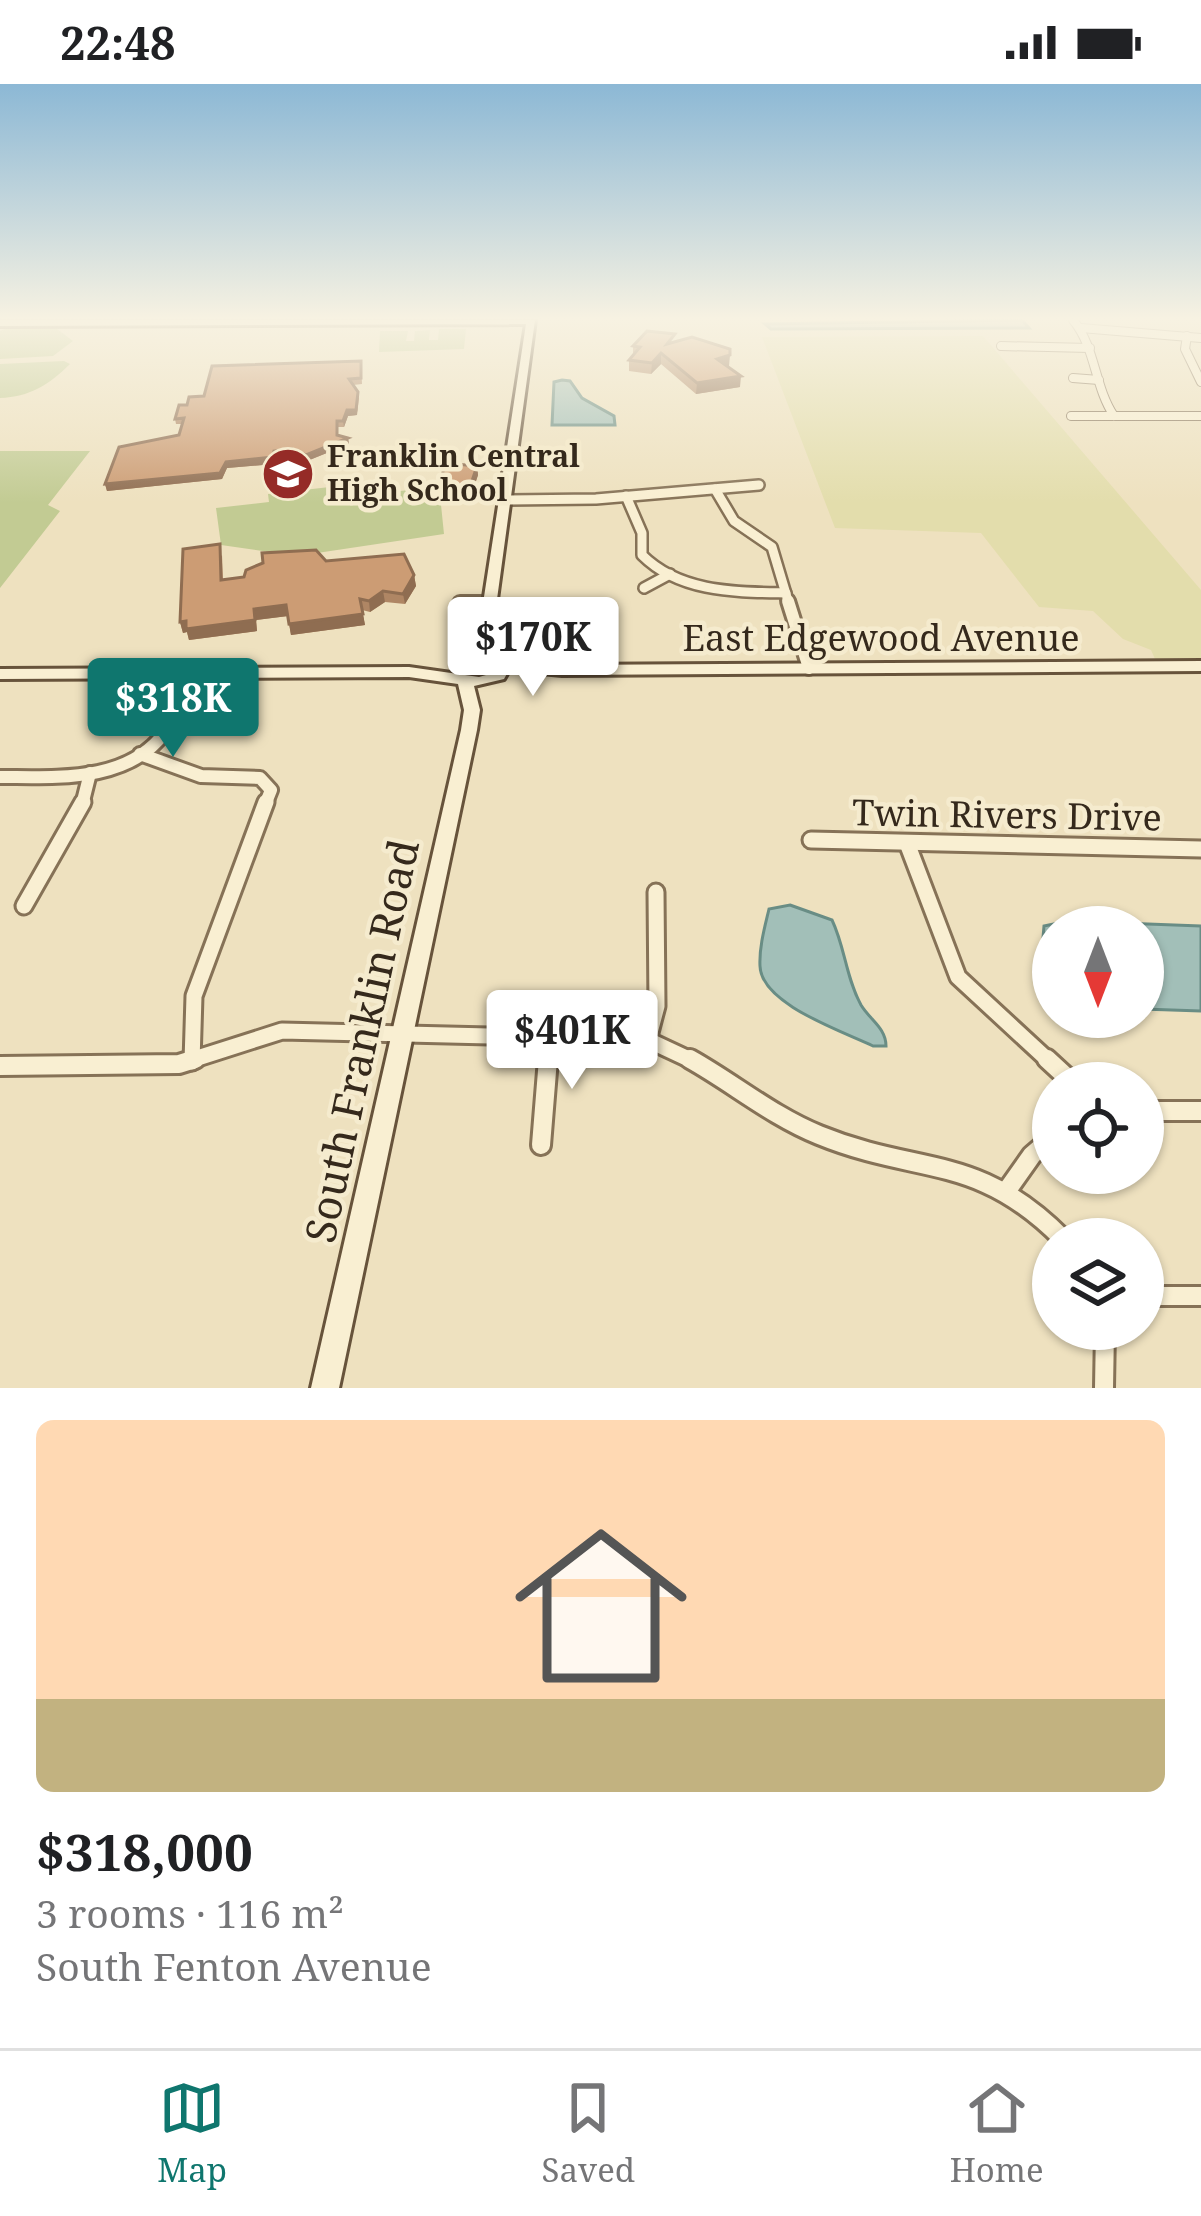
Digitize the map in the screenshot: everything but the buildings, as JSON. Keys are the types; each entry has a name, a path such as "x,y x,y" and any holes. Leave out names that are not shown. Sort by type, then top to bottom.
{"main road":[{"path":"464,669 485,636 523,381"},
{"path":"485,636 499,670"},
{"name":"East Edgewood Avenue","path":"499,670 1201,666"},
{"path":"464,669 499,670"},
{"name":"South Franklin Road","path":"464,669 472,710"},
{"path":"0,674 499,670"},
{"name":"South Franklin Road","path":"325,1388 472,710 499,670"}],"street":[{"path":"1099,381 1114,416"},
{"path":"1071,416 1201,416"},
{"path":"506,500 759,485"},
{"path":"715,489 734,521 772,547 808,668"},
{"path":"626,496 642,533 643,556 670,574 720,592 787,593"},
{"path":"644,587 670,574"},
{"path":"460,604 490,604"},
{"path":"0,777 90,773 140,754 165,732 195,673"},
{"path":"140,754 201,776 260,778 272,790 194,996 192,1062"},
{"path":"24,906 84,801 90,773"},
{"name":"Twin Rivers Drive","path":"812,840 1201,849"},
{"path":"908,843 958,977 1050,1062"},
{"path":"648,1040 658,1006 656,892"},
{"path":"0,1066 192,1062 282,1031 648,1040 694,1060 812,1133 859,1149 960,1168 1008,1190 1039,1218"},
{"path":"541,1145 550,1034"},
{"path":"1164,1112 1201,1112"},
{"path":"1008,1190 1032,1156"},
{"path":"1164,1296 1201,1296"},
{"path":"1104,1388 1105,1350"}],"shaded area":[{"path":"779,381 1021,381 1201,590 1201,658 1155,659 1151,650 1123,639 1093,611 1039,607 981,533 835,528"}],"green space":[{"path":"0,381 50,381 29,392 0,398"},
{"path":"0,451 90,451 48,505 60,511 0,588"},
{"path":"383,481 388,492 433,488 432,494 440,495 444,534 297,556 221,545 216,508 269,502 268,494"}],"water":[{"path":"570,381 582,398 614,416 615,425 552,425 554,382"},
{"path":"790,905 832,920 856,995 886,1046 873,1046 805,1015 764,980 760,951 769,909"},
{"path":"1164,925 1201,926 1201,1011 1164,1010"}],"place":[{"name":"Franklin Central High School","path":"288,474"}]}
